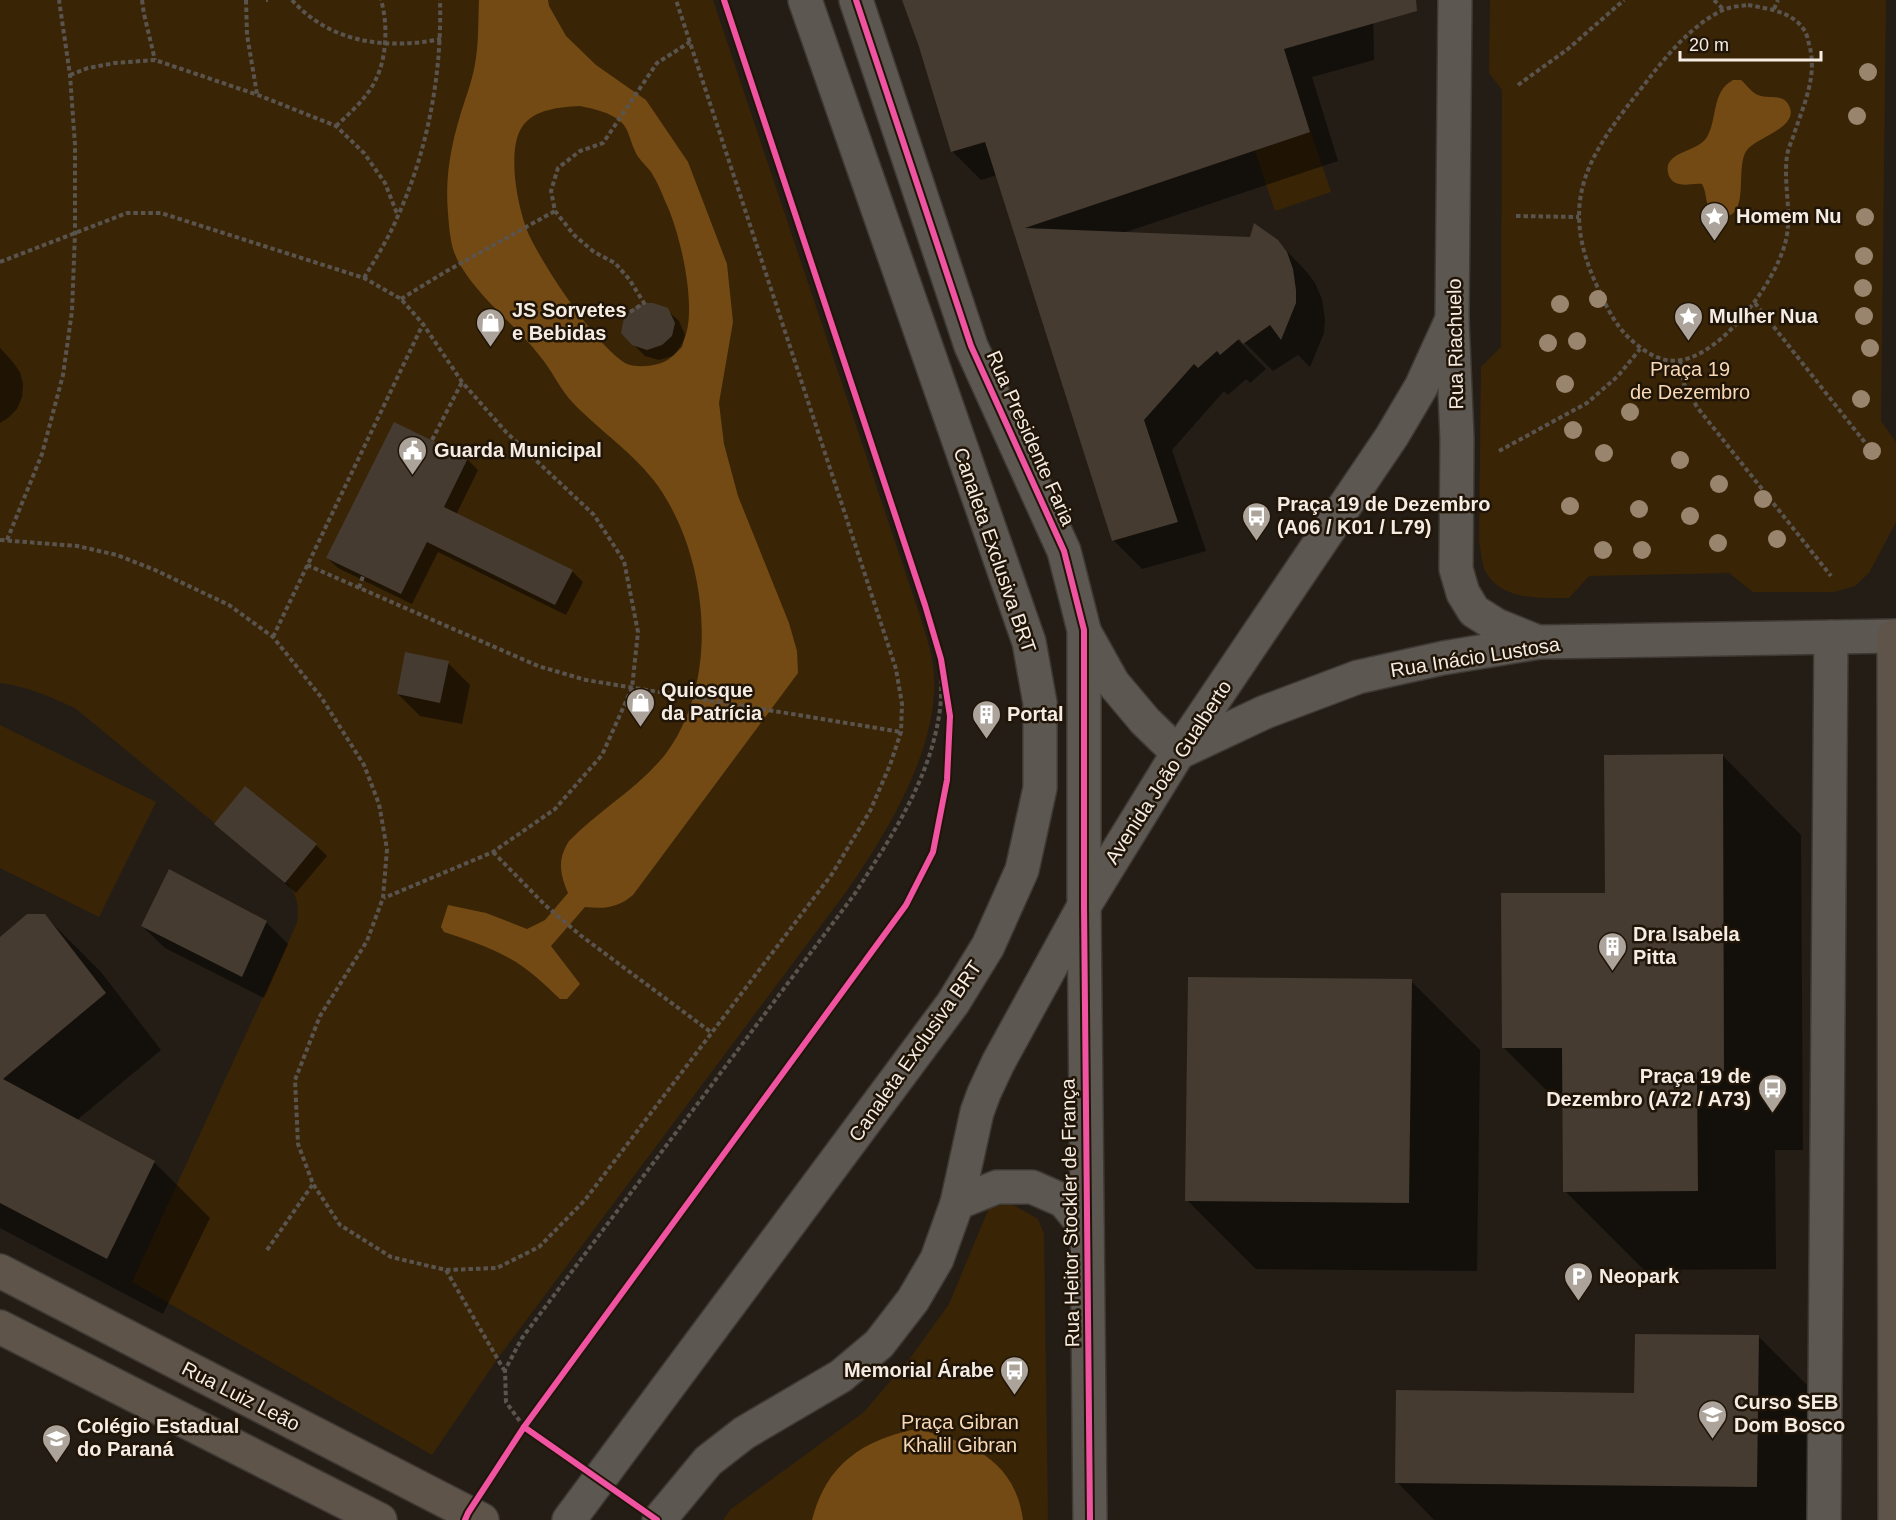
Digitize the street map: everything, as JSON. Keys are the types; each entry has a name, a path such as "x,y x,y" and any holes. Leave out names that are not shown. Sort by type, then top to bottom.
{"main road":[{"path":"1895,636 1895,1520"},
{"name":"Rua Luiz Leão","path":"0,1271 482,1520"},
{"path":"0,1327 380,1520"}],"street":[{"name":"Canaleta Exclusiva BRT","path":"569,1520 953,1003 988,946 1022,870 1040,788 1040,703 1029,642 805,0"},
{"name":"Rua Presidente Faria","path":"856,0 971,346 1064,551 1084,630 1084,906"},
{"name":"Rua Riachuelo","path":"1455,0 1452,319 1458,439 1456,569 1463,593 1474,611 1496,625 1540,642"},
{"name":"Avenida João Gualberto","path":"659,1520 708,1461 744,1433 841,1376 879,1344 913,1300 937,1259 957,1203 977,1112 984,1093 998,1063 1084,906 1178,753 1392,436 1421,387 1452,319"},
{"path":"1084,630 1113,683 1145,721 1178,753"},
{"name":"Rua Inácio Lustosa","path":"1178,753 1265,712 1358,677 1443,658 1540,642 1895,636"},
{"path":"1824,1520 1831,637"},
{"name":"Rua Heitor Stockler de França","path":"1084,906 1090,1520"},
{"path":"957,1203 997,1187 1032,1186 1064,1201 1087,1229"}],"path":[{"path":"7,540 42,454 63,375 72,312 75,145 70,75 59,0"},
{"path":"142,0 155,60"},
{"path":"246,0 247,35 258,94"},
{"path":"292,0 303,12 327,29 356,39 385,44 416,44 441,39"},
{"path":"336,126 359,104 376,79 385,44 385,13 381,0"},
{"path":"364,278 398,216 421,156 436,83 441,39 440,0"},
{"path":"0,540 76,546 117,555 229,605 273,637 321,698 364,765 379,804 387,849 383,898 367,941 320,1016 296,1080 297,1144 313,1184 339,1226 391,1257 446,1270 497,1268 539,1247 585,1200 832,874 870,811 890,765 901,732 902,705 896,669 676,0"},
{"path":"1518,85 1568,49 1624,0"},
{"path":"1714,0 1723,9"},
{"path":"1774,9 1778,0"},
{"path":"1748,5 1774,9 1794,19 1806,32 1813,58 1810,86 1787,154 1789,213 1785,244 1755,303 1734,328 1704,352 1680,361 1659,359 1640,349 1623,332 1592,275 1583,246 1579,217 1582,187 1589,164 1611,127 1660,64 1698,25 1723,9 1748,5"},
{"path":"630,312 644,303 629,279 615,263 594,252 574,235 555,211 551,191 558,168 580,151 603,143 657,63 690,42"},
{"path":"70,75 88,68 115,63 155,60 258,94 336,126 364,153 385,183 398,216"},
{"path":"401,299 555,211"},
{"path":"0,262 126,213 161,213 364,278 401,299 423,324 462,382 506,432 594,515 624,561 638,632 632,688 603,755 555,809 493,852 383,898"},
{"path":"1516,216 1579,217"},
{"path":"1755,303 1870,449"},
{"path":"273,637 423,324"},
{"path":"1493,454 1587,403 1618,376 1640,349"},
{"path":"1680,361 1684,384 1697,407 1831,576"},
{"path":"432,440 462,382"},
{"path":"307,565 538,666 586,680 901,732"},
{"path":"359,588 363,576"},
{"path":"938,648 948,704"},
{"path":"505,1370 522,1338 854,895 890,838 917,789 934,738 940,708 941,659"},
{"path":"493,852 545,905 580,935 712,1033"},
{"path":"267,1250 313,1184"},
{"path":"446,1270 505,1370 506,1402 524,1428 533,1434"},
{"path":"519,1436 531,1418"}],"green space":[{"path":"0,0 713,0 926,635 932,659 934,688 931,719 910,782 879,841 846,892 498,1358 432,1455 132,1282 297,923 298,906 286,882 75,708 29,689 0,683"},
{"name":"Praça 19 de Dezembro","path":"1490,0 1886,0 1881,421 1896,442 1896,522 1869,573 1855,586 1834,592 1753,592 1729,573 1589,576 1569,598 1545,598 1519,595 1508,591 1489,577 1483,565 1479,541 1481,367 1501,347 1502,90 1489,73"},
{"path":"1307,120 1331,192 1275,211 1251,139"},
{"path":"0,725 156,802 99,917 0,868"},
{"name":"Praça Gibran Khalil Gibran","path":"1010,1203 1038,1219 1044,1234 1048,1520 723,1520 731,1509 864,1412 911,1357 949,1304 989,1208"}],"shaded area":[{"path":"479,0 548,0 566,36 596,65 646,100 688,162 727,264 733,322 719,403 724,444 738,496 789,623 797,651 798,673 633,895 622,903 610,907 585,907 551,946 580,984 567,999 560,999 530,972 509,958 477,943 444,932 441,927 448,905 486,913 527,929 545,920 568,893 563,880 561,861 569,841 653,768 664,756 682,726 694,693 701,658 702,621 697,584 688,549 675,516 658,486 639,463 573,403 529,343 470,280 454,252 447,201 449,164 453,140 475,64","holes":["580,106 607,113 624,125 636,154 657,182 671,214 681,249 688,288 688,323 685,337 678,349 669,359 660,363 648,366 630,365 600,340 572,305 547,268 530,237 521,213 514,166 517,138 522,127 533,116 548,110"]},
{"path":"1733,80 1741,80 1758,95 1784,100 1790,108 1791,115 1782,127 1747,150 1743,158 1741,190 1736,209 1730,215 1719,217 1710,210 1702,184 1676,183 1669,176 1668,168 1675,157 1696,146 1707,137 1721,91"},
{"path":"916,1429 954,1440 986,1456 1000,1468 1010,1482 1018,1499 1023,1520 812,1520 818,1500 827,1484 837,1469 849,1458 879,1440"}],"building":[{"path":"902,0 1416,0 1417,11 1284,49 1310,132 1025,228 1250,237 1254,223 1278,240 1287,252 1293,269 1296,303 1281,340 1270,325 1243,344 1239,339 1220,355 1217,351 1198,368 1194,364 1144,420 1178,522 1112,541 985,142 951,152"},
{"path":"644,303 653,303 668,308 675,323 672,336 662,345 647,350 632,345 621,333 624,318 635,307"},
{"path":"394,422 468,458 444,507 573,570 555,605 427,542 401,594 326,558"},
{"path":"405,652 449,661 440,703 397,694"},
{"name":"Dra Isabela Pitta","path":"1723,754 1724,1071 1697,1072 1698,1191 1563,1192 1562,1048 1502,1048 1501,893 1605,893 1604,755"},
{"path":"245,786 317,844 285,883 214,824"},
{"path":"169,869 267,921 242,977 141,926"},
{"path":"27,914 45,914 106,993 3,1079 155,1161 107,1259 0,1203 0,937"},
{"path":"1188,977 1412,979 1409,1203 1185,1201"},
{"path":"1635,1334 1759,1335 1757,1487 1395,1483 1396,1390 1634,1393"}],"cycle path":[{"path":"465,1520 524,1427 906,905 933,852 947,780 950,716 941,659 724,0"},
{"path":"856,0 971,346 1064,551 1084,630 1084,906 1090,1520"},
{"path":"524,1427 657,1520"}],"place":[{"name":"Homem Nu","path":"1715,242"},
{"name":"Mulher Nua","path":"1688,342"},
{"name":"JS Sorvetes e Bebidas","path":"491,348"},
{"name":"Guarda Municipal","path":"413,476"},
{"name":"Praça 19 de Dezembro (A06 / K01 / L79)","path":"1256,542"},
{"name":"Quiosque da Patrícia","path":"640,728"},
{"name":"Portal","path":"986,740"},
{"name":"Dra Isabela Pitta","path":"1612,972"},
{"name":"Praça 19 de Dezembro (A72 / A73)","path":"1772,1114"},
{"name":"Neopark","path":"1578,1302"},
{"name":"Memorial Árabe","path":"1015,1396"},
{"name":"Curso SEB Dom Bosco","path":"1713,1440"},
{"name":"Colégio Estadual do Paraná","path":"56,1464"}]}
